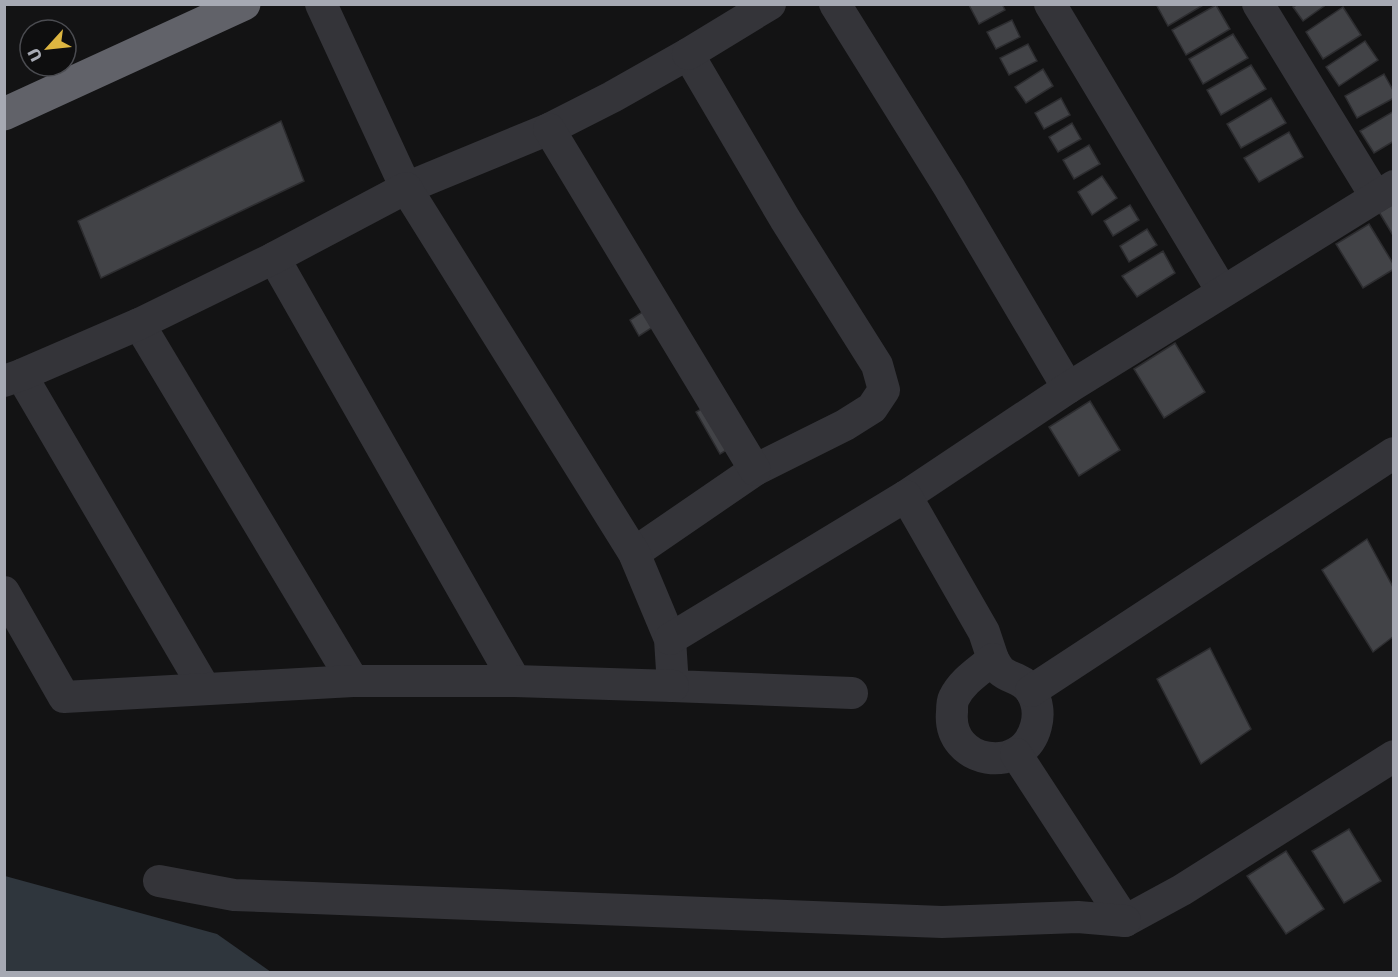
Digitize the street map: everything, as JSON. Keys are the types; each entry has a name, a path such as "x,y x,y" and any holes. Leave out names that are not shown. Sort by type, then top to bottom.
{"highway":[{"path":"4,114 244,4"}],"street":[{"path":"321,4 406,188 634,553 670,639 673,686"},
{"path":"205,689 13,378 139,324 274,258 406,188 549,129 612,97 770,4"},
{"path":"835,4 949,187 1068,388"},
{"path":"1050,4 1222,291"},
{"path":"670,639 906,496 1068,388 1385,191 1258,4"},
{"path":"634,553 755,470 845,425 872,408 884,390 877,365 785,219 688,54"},
{"path":"549,129 755,470"},
{"path":"274,258 515,681"},
{"path":"139,324 353,681"},
{"path":"1031,691 1394,453"},
{"path":"906,496 984,632 993,660 1002,671 1019,678 1031,691 1039,714 1033,738 1016,754 995,760 975,755 958,741 951,721 953,700 964,682 993,660"},
{"path":"4,592 64,697 353,681 515,681 852,693"},
{"path":"1016,754 1125,921"},
{"path":"159,881 234,895 942,922 1078,917 1125,921 1182,890 1394,756"}],"shaded area":[{"path":"5,876 217,934 271,972 5,972"}],"building":[{"path":"1002,4 1005,10 979,24 969,5"},
{"path":"1156,4 1205,4 1168,26"},
{"path":"1298,4 1327,4 1303,21 1293,7"},
{"path":"1216,5 1230,29 1186,55 1172,30"},
{"path":"1343,7 1361,35 1323,59 1306,32"},
{"path":"1012,20 1020,37 996,49 987,32"},
{"path":"1233,34 1248,58 1203,84 1189,59"},
{"path":"1365,41 1378,60 1339,86 1326,67"},
{"path":"1028,44 1037,61 1009,75 1000,58"},
{"path":"1251,65 1266,89 1221,115 1207,90"},
{"path":"1043,69 1053,86 1026,103 1015,87"},
{"path":"1384,74 1394,92 1394,98 1357,118 1345,96"},
{"path":"1061,98 1070,115 1044,129 1035,113"},
{"path":"1271,98 1286,123 1241,148 1227,124"},
{"path":"1394,111 1394,141 1374,153 1360,131"},
{"path":"281,121 304,181 101,278 78,221"},
{"path":"1072,123 1081,139 1058,152 1049,137"},
{"path":"1289,132 1303,157 1259,182 1244,158"},
{"path":"1089,145 1100,164 1074,179 1063,160"},
{"path":"1102,176 1117,198 1092,215 1078,192"},
{"path":"1394,204 1394,237 1379,212"},
{"path":"1130,205 1139,220 1113,236 1104,221"},
{"path":"1369,224 1394,265 1394,269 1363,288 1336,244"},
{"path":"1147,229 1157,245 1129,262 1120,246"},
{"path":"1163,251 1175,273 1137,297 1122,276"},
{"path":"647,309 656,325 639,336 630,320"},
{"path":"1175,343 1205,392 1164,418 1134,369"},
{"path":"1090,401 1120,450 1079,476 1049,427"},
{"path":"712,403 735,445 720,454 696,412"},
{"path":"1367,539 1394,589 1394,636 1373,652 1322,570"},
{"path":"1210,648 1251,729 1201,764 1157,679"},
{"path":"1349,829 1381,881 1344,903 1312,851"},
{"path":"1286,851 1324,909 1286,934 1247,876"}]}
